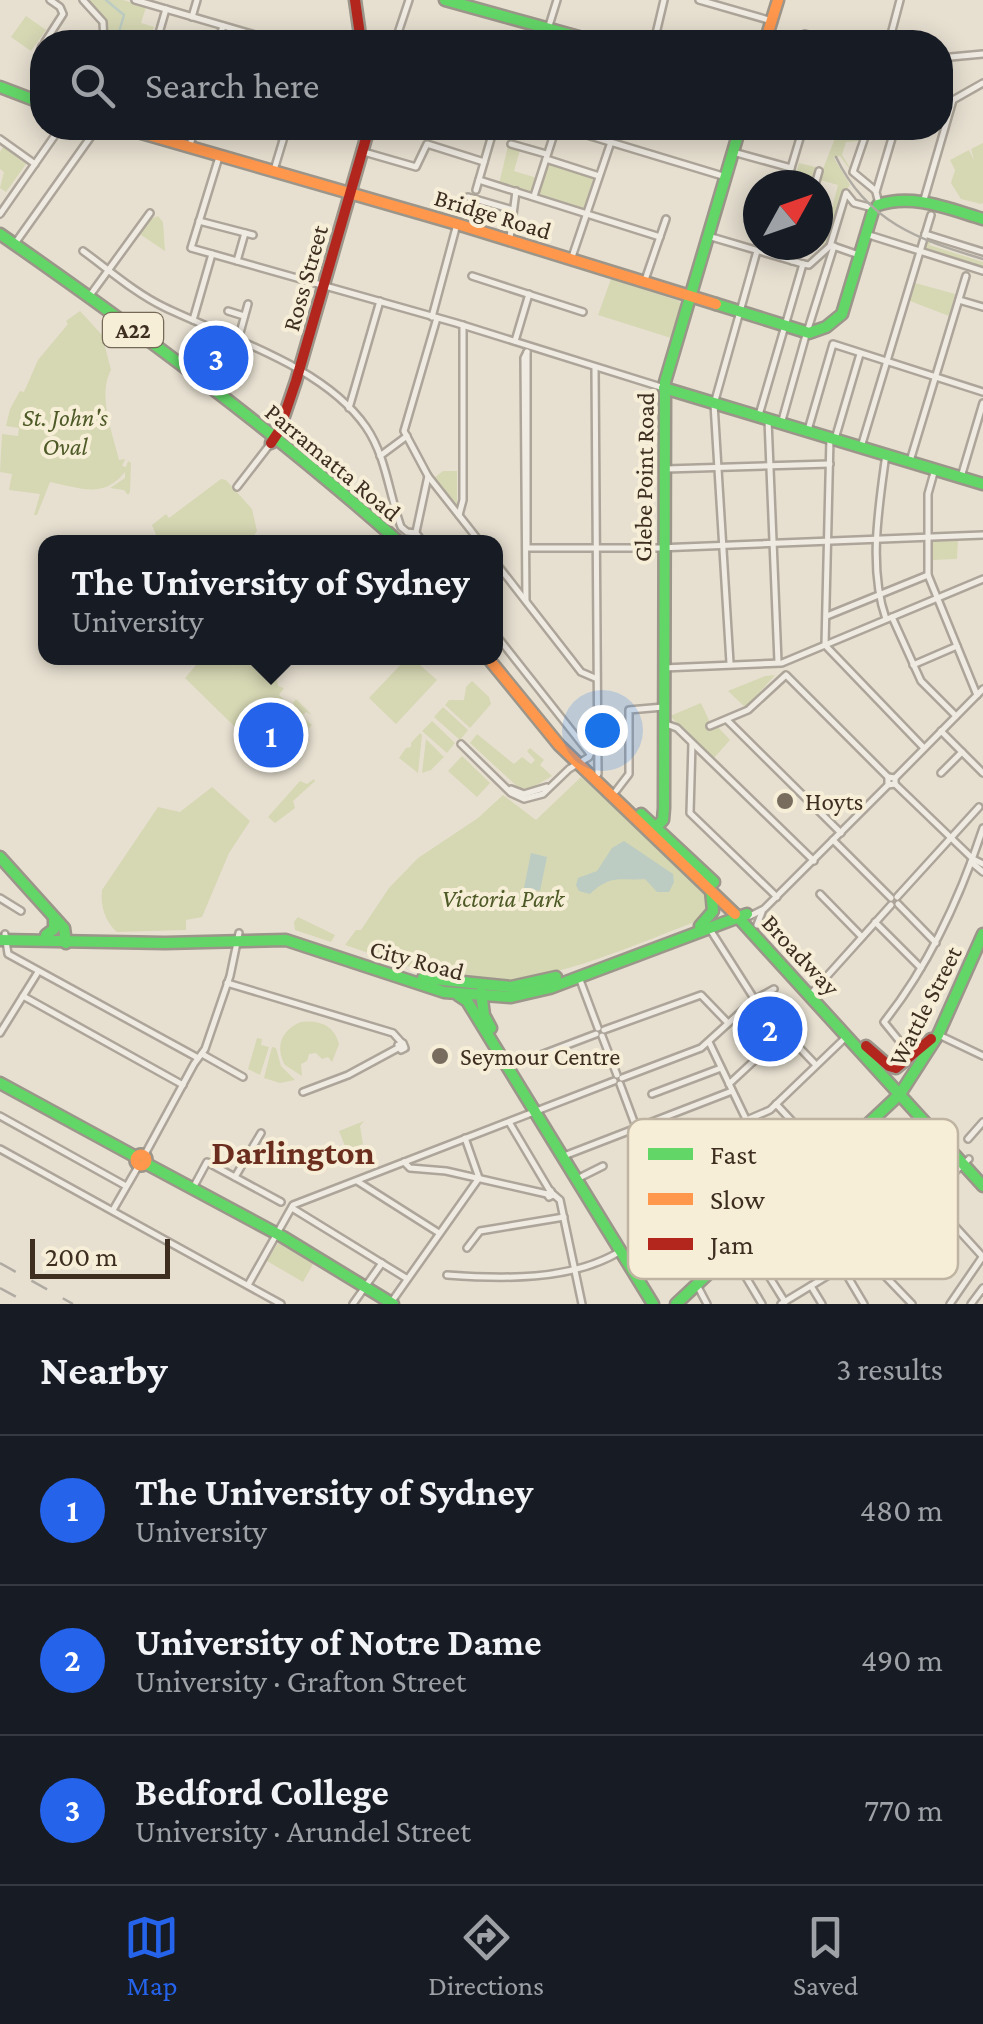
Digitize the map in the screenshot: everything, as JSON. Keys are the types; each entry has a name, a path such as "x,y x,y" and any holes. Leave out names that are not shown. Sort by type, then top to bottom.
{"main road":[{"path":"355,0 359,30"},
{"path":"449,0 548,29"},
{"path":"769,30 778,0"},
{"path":"0,87 30,98"},
{"name":"Bridge Road","path":"168,140 808,331"},
{"name":"Ross Street","path":"272,440 295,385 365,140"},
{"name":"Glebe Point Road","path":"654,829 662,820 664,808 664,388 736,140"},
{"path":"808,331 823,330 840,318 875,207 892,200 922,203 983,219"},
{"name":"Parramatta Road","path":"0,234 89,296 272,440 383,535"},
{"name":"Parramatta Road","path":"0,243 318,470 391,535"},
{"path":"664,388 983,484"},
{"path":"498,665 583,759"},
{"name":"Broadway","path":"583,759 744,919 866,1046 902,1091"},
{"name":"Broadway","path":"583,759 744,919"},
{"path":"0,857 54,918 66,939"},
{"path":"705,928 713,911 711,890"},
{"path":"46,935 54,929 54,918"},
{"name":"City Road","path":"238,936 286,940 390,976 458,994 548,980 744,919"},
{"name":"City Road","path":"66,939 186,943 281,933 416,976 479,993 511,997 579,978 705,928"},
{"name":"Wattle Street","path":"871,1119 902,1091 937,1036 983,934"},
{"path":"3,937 46,935 66,939"},
{"path":"3,937 66,939"},
{"name":"Broadway","path":"812,992 927,1119"},
{"path":"479,993 484,1015 510,1067"},
{"path":"479,993 478,1013 485,1028"},
{"path":"458,994 510,1067 628,1264"},
{"path":"484,1015 491,1003 511,997"},
{"path":"866,1046 891,1067 899,1067 937,1036"},
{"path":"0,1083 276,1234 391,1304"},
{"name":"Broadway","path":"958,1153 983,1186"},
{"name":"Broadway","path":"966,1162 983,1175"},
{"path":"637,1279 650,1302"},
{"name":"Wattle Street","path":"676,1304 702,1279"}],"street":[{"path":"50,0 63,14 53,30"},
{"path":"83,0 103,22 103,30"},
{"path":"135,0 236,30"},
{"path":"192,17 197,0"},
{"path":"399,30 409,0"},
{"path":"548,29 557,0"},
{"path":"657,30 664,0"},
{"path":"700,0 772,21"},
{"path":"892,30 900,0"},
{"path":"160,30 166,9"},
{"path":"221,30 222,26"},
{"path":"953,57 983,54"},
{"path":"953,102 983,83"},
{"path":"0,139 34,164"},
{"path":"0,214 6,199 51,140"},
{"path":"14,244 88,140"},
{"path":"190,146 192,140"},
{"path":"274,170 283,140"},
{"path":"476,190 490,140"},
{"path":"534,197 552,140"},
{"path":"603,140 726,177"},
{"path":"733,152 791,168 800,140"},
{"path":"864,140 852,172 876,191"},
{"path":"833,242 846,193 854,203 875,207 891,140"},
{"path":"922,203 939,140"},
{"path":"572,259 610,142"},
{"path":"362,151 416,167 427,144 484,162"},
{"path":"510,144 599,176"},
{"path":"219,154 192,248 664,388"},
{"path":"479,180 660,237"},
{"path":"510,240 516,191"},
{"path":"468,197 514,210"},
{"path":"89,296 150,213"},
{"path":"861,446 931,216"},
{"path":"644,283 666,219"},
{"path":"199,221 249,234 237,261"},
{"path":"380,456 406,433 457,224"},
{"path":"866,234 983,271"},
{"path":"925,234 983,252"},
{"path":"708,236 743,246"},
{"path":"833,246 859,255"},
{"path":"83,250 160,305 299,370 350,408 368,430 380,456 406,532 416,533 428,476"},
{"path":"193,320 212,254"},
{"path":"730,662 714,404 755,260"},
{"path":"789,260 810,265 816,260"},
{"path":"781,424 828,260"},
{"path":"778,662 770,465 763,418 803,264"},
{"path":"472,276 583,312"},
{"path":"910,461 966,276"},
{"path":"515,341 529,294"},
{"path":"959,300 983,307"},
{"path":"350,408 380,301"},
{"path":"238,340 248,304"},
{"path":"228,311 244,316"},
{"path":"459,515 463,500 462,325"},
{"path":"807,431 833,344 983,392"},
{"path":"526,601 527,349"},
{"path":"860,354 832,439 825,645 924,748"},
{"path":"595,366 598,774"},
{"path":"295,385 314,381"},
{"path":"961,476 983,404"},
{"path":"406,433 428,476 475,535"},
{"path":"237,487 272,440"},
{"path":"886,454 880,483 878,595 921,681 956,716"},
{"path":"663,470 830,464"},
{"path":"935,469 928,494 928,575 977,695"},
{"path":"526,548 663,548 983,535"},
{"path":"503,572 583,674 595,678"},
{"path":"826,616 928,575"},
{"path":"664,668 778,662 983,580"},
{"path":"503,645 583,759"},
{"path":"914,664 956,646"},
{"path":"710,726 748,710 786,675 977,864"},
{"path":"744,919 764,910 983,689"},
{"path":"616,791 630,774 632,708 664,707"},
{"path":"727,720 841,832"},
{"path":"664,723 674,725 814,861"},
{"path":"941,731 983,773"},
{"path":"461,744 508,788 524,794 550,786 583,759 595,738"},
{"path":"692,743 690,813 777,897"},
{"path":"941,774 962,752"},
{"path":"812,992 978,807"},
{"path":"911,1056 884,1022 907,993 977,864 983,828"},
{"path":"833,840 936,943"},
{"path":"820,894 862,937"},
{"path":"0,898 21,911"},
{"path":"875,922 921,968"},
{"path":"705,928 742,977 754,1000 816,1065"},
{"path":"113,1211 200,1056 228,983 238,936"},
{"path":"3,937 7,952 38,971 242,1076"},
{"path":"0,1033 38,971"},
{"path":"579,978 633,1119"},
{"path":"228,983 393,1033 400,1046 348,1075 303,1092"},
{"path":"248,1284 292,1208 701,1048 754,1000 774,990"},
{"path":"510,1067 702,995 728,1023"},
{"path":"23,996 183,1084"},
{"path":"657,1119 731,1088 785,1032"},
{"path":"709,1042 746,1119 776,1104 848,1036"},
{"path":"937,1036 983,1056"},
{"path":"652,1094 721,1068"},
{"path":"776,1104 790,1119"},
{"path":"0,1116 126,1186"},
{"path":"509,1122 550,1193"},
{"path":"968,1139 983,1122"},
{"path":"564,1156 628,1131"},
{"path":"235,1177 261,1133"},
{"path":"465,1138 478,1178"},
{"path":"0,1149 281,1304"},
{"path":"192,1188 207,1162 281,1202"},
{"path":"404,1162 410,1168 478,1178 550,1193 560,1199 582,1304"},
{"path":"958,1169 966,1162"},
{"path":"578,1179 603,1166"},
{"path":"391,1304 478,1178"},
{"path":"355,1181 439,1233"},
{"path":"292,1208 406,1278"},
{"path":"467,1248 480,1231 564,1217"},
{"path":"950,1304 983,1256 958,1229"},
{"path":"447,1275 500,1279 600,1264 621,1252"},
{"path":"353,1304 382,1263"},
{"path":"750,1279 762,1304"},
{"path":"762,1279 783,1303 822,1279"},
{"path":"849,1279 864,1304"},
{"path":"889,1279 912,1304"},
{"path":"697,1284 708,1304"},
{"path":"811,1286 822,1304"},
{"path":"970,1304 983,1288"},
{"path":"796,1295 801,1304"}],"green space":[{"path":"87,0 123,0 146,7 141,23 154,27 105,30 105,22"},
{"path":"26,16 46,30 30,30 30,50 11,37"},
{"path":"834,140 860,140 846,142 842,155 857,179 840,156 834,158 850,185 833,228 838,185 833,184 833,170 797,170 799,163 823,169"},
{"path":"983,143 981,204 961,199 951,183 955,170 950,160 969,150 974,160 971,149"},
{"path":"508,146 520,150 514,171 537,178 530,193 499,184"},
{"path":"3,147 26,164 6,192 0,188"},
{"path":"547,162 594,176 583,211 538,195"},
{"path":"158,216 163,222 165,251 138,233 148,220"},
{"path":"931,238 973,250 932,240 929,245 983,262 983,269 973,262 957,262 923,249"},
{"path":"611,279 679,301 671,338 598,315"},
{"path":"915,283 955,294 949,316 910,301"},
{"name":"St. John's Oval","path":"80,311 102,335 111,370 105,391 108,415 119,460 125,459 122,466 126,467 128,461 131,463 130,492 128,495 124,490 110,488 125,478 125,472 100,489 50,482 34,515 40,494 9,490 12,474 0,472 2,434 18,436 19,428 6,426 10,409 20,391 24,392 38,360 68,324 66,321"},
{"path":"443,471 457,471 457,508 434,478"},
{"path":"221,479 252,509 257,531 254,535 156,535 152,525 166,514 169,518"},
{"path":"958,540 957,559 931,560 932,541"},
{"path":"196,665 260,665 284,688 279,695 296,709 296,699 312,715 306,712 302,716 312,725 276,767 239,729 274,691 243,724 235,727 185,678"},
{"path":"400,665 420,665 437,680 396,724 369,698"},
{"path":"775,675 746,708 728,691 765,676"},
{"path":"472,681 491,704 470,728 445,705 449,700 464,700 466,687"},
{"path":"701,703 712,727 717,726 730,740 713,759 670,716"},
{"path":"443,707 468,730 460,740 434,717"},
{"path":"432,721 455,743 447,753 422,731"},
{"path":"477,734 514,764 522,757 531,764 535,760 527,751 530,748 544,760 540,765 552,776 530,789 519,788 470,743"},
{"path":"422,735 418,773 399,758"},
{"path":"426,739 444,757 422,773"},
{"path":"462,756 490,783 477,797 448,771"},
{"name":"Victoria Park","path":"581,777 704,890 710,904 703,919 573,967 495,981 437,974 345,945 418,858 478,818 503,795 536,820"},
{"path":"314,779 293,801 295,808 275,823 268,817 300,781 307,784"},
{"path":"212,787 250,821 229,853 202,917 186,920 186,930 117,932 104,913 102,890 158,807 180,812"},
{"path":"298,917 335,935 331,942 295,930"},
{"path":"301,1022 325,1025 339,1044 332,1062 328,1057 309,1054 301,1064 302,1076 285,1065 280,1052 285,1034"},
{"path":"257,1038 262,1039 261,1045 269,1047 260,1075 248,1069"},
{"path":"272,1047 276,1048 281,1066 295,1080 280,1083 264,1078"},
{"path":"364,1121 360,1126 363,1144 347,1151 339,1131"},
{"path":"278,1243 313,1264 303,1282 267,1261"}],"shaded area":[{"path":"624,841 673,874 669,892 657,892 645,879 610,881 590,894 579,891 578,878 597,871 612,848"},
{"path":"531,853 547,857 540,891 524,888"}],"waterway":[{"path":"106,0 124,15 120,30"}],"tram line":[{"path":"836,157 863,198 879,213 917,236 983,259"}],"railway":[{"path":"0,1263 73,1304"},
{"path":"0,1288 29,1304"}],"traffic: fast":[{"path":"445,0 554,30"},
{"path":"0,87 30,98"},
{"path":"654,829 663,820 664,808 665,382 736,140"},
{"path":"878,205 918,202 983,219"},
{"path":"716,304 809,333 826,327 842,314 873,211"},
{"path":"0,234 204,382 391,535"},
{"path":"664,388 983,484"},
{"path":"641,814 714,882"},
{"path":"0,857 64,928 66,943"},
{"path":"700,926 713,911 711,890"},
{"path":"735,914 922,1119"},
{"path":"0,940 286,940 444,992 511,997 550,988 747,914"},
{"path":"46,935 54,929 54,918"},
{"path":"873,1119 900,1094 938,1035 983,934"},
{"path":"423,978 511,987 556,977"},
{"path":"481,992 484,1015 491,1028"},
{"path":"458,995 467,1001 628,1263"},
{"path":"0,1083 136,1157"},
{"path":"958,1159 983,1186"},
{"path":"145,1163 283,1237 393,1304"},
{"path":"638,1279 653,1304"},
{"path":"676,1304 703,1279"}],"traffic: slow":[{"path":"769,30 778,0"},
{"path":"166,140 716,304"},
{"path":"494,665 559,745 735,914"},
{"path":"141,1155 146,1160 141,1165 136,1160 141,1155"}],"traffic: jam":[{"path":"355,0 359,30"},
{"path":"271,443 296,381 366,140"},
{"path":"866,1046 896,1068 931,1039"}],"place":[{"name":"Bedford College","path":"216,358"},
{"name":"The University of Sydney","path":"271,735"},
{"name":"Hoyts","path":"785,801"},
{"name":"University of Notre Dame","path":"770,1029"},
{"name":"Seymour Centre","path":"440,1056"}],"district":[{"name":"Darlington","path":"293,1152"}]}
